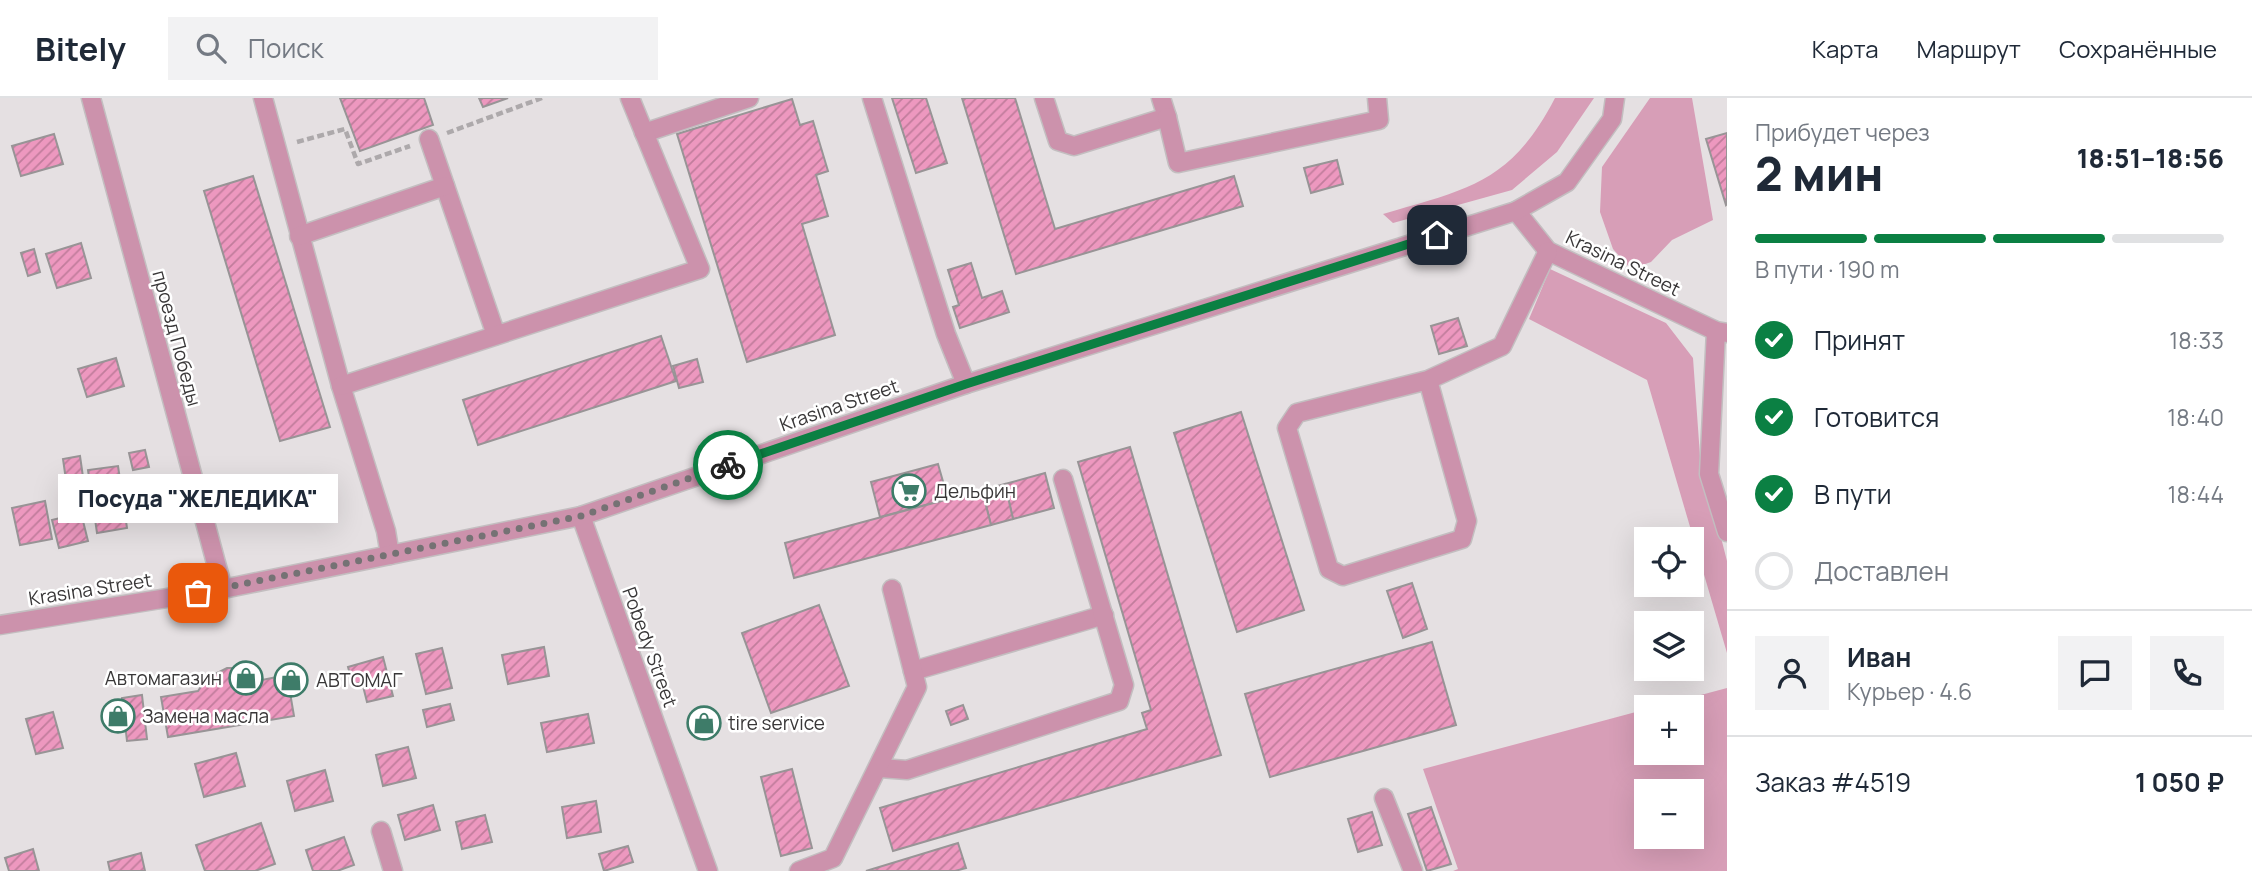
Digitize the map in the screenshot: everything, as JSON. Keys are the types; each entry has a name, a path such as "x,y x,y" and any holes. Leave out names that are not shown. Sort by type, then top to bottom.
{"street":[{"name":"проезд Победы","path":"91,98 223,589"},
{"path":"263,98 341,386 386,531 390,555"},
{"path":"341,386 700,269 630,98"},
{"path":"644,133 749,98"},
{"path":"872,98 946,334 966,384"},
{"path":"1044,98 1058,141 1074,146 1167,117"},
{"path":"1161,98 1178,163 1379,120 1377,98"},
{"name":"Krasina Street","path":"0,625 223,589 581,516 966,384 1516,211 1567,182 1612,119 1615,98"},
{"path":"429,139 496,335"},
{"path":"299,236 445,186"},
{"name":"Krasina Street","path":"1516,211 1548,251 1721,332"},
{"path":"1428,380 1467,521 1462,539 1343,576 1329,569 1287,428 1297,413 1428,380 1502,346 1548,251"},
{"path":"1721,332 1709,474 1727,531"},
{"path":"880,768 899,772 1119,701 1124,685 1063,479"},
{"name":"Pobedy Street","path":"581,516 708,871"},
{"path":"799,871 833,858 880,768 917,687 891,589"},
{"path":"913,671 1104,615"},
{"path":"1384,799 1413,871"},
{"path":"381,831 393,871"}],"path":[{"path":"276,148 345,129 358,164 542,98"}],"shaded area":[{"path":"1555,98 1594,98 1557,152 1512,190 1393,223 1383,214 1463,189 1504,165 1522,148"},
{"path":"1650,98 1692,98 1713,220 1672,240 1651,262 1631,269 1613,249 1600,212 1602,167"},
{"path":"1550,269 1666,323 1693,358 1700,456 1727,561 1727,653 1704,575 1704,527 1690,527 1647,380 1529,319"},
{"path":"1727,688 1727,871 1453,871 1458,869 1423,769 1634,712 1634,765 1704,765 1704,695 1701,695"}],"building":[{"path":"340,98 424,98 433,125 360,151"},
{"path":"479,98 508,98 483,107"},
{"path":"892,98 926,98 947,163 916,173"},
{"path":"962,98 1015,98 1055,229 1234,176 1243,206 1016,274"},
{"path":"792,99 800,125 813,121 828,171 816,175 828,216 802,224 835,335 747,362 677,134"},
{"path":"1727,133 1727,204 1726,205 1706,139"},
{"path":"54,134 63,164 21,176 12,146"},
{"path":"1337,160 1343,184 1311,193 1304,168"},
{"path":"253,176 330,427 280,441 204,191"},
{"path":"81,243 91,278 57,288 46,254"},
{"path":"34,249 40,272 28,276 21,253"},
{"path":"971,263 982,298 1002,291 1009,312 960,328 953,307 959,305 948,270"},
{"path":"1458,318 1467,346 1439,354 1431,326"},
{"path":"661,336 676,381 478,445 463,400"},
{"path":"116,358 124,386 87,397 78,369"},
{"path":"697,359 703,382 679,388 673,366"},
{"path":"1241,412 1304,610 1237,632 1174,433"},
{"path":"1130,447 1221,755 893,851 880,808 1147,729 1142,713 1151,710 1078,462"},
{"path":"145,450 149,467 133,470 129,453"},
{"path":"80,456 84,484 67,487 63,459"},
{"name":"Дельфин","path":"938,464 948,499 880,517 871,482"},
{"path":"118,466 127,528 97,533 88,470"},
{"path":"1045,473 1054,508 1013,519 1005,484"},
{"path":"1005,484 1013,519 991,525 982,490"},
{"path":"982,490 991,525 794,578 785,543"},
{"path":"45,501 52,539 20,545 12,508"},
{"path":"81,513 88,541 59,548 52,520"},
{"path":"1412,583 1427,629 1403,638 1387,591"},
{"path":"819,605 849,686 771,713 742,633"},
{"path":"1432,642 1456,725 1270,777 1245,694"},
{"path":"544,647 549,676 508,684 502,655"},
{"path":"442,648 452,688 426,694 416,654"},
{"path":"383,657 393,696 367,702 362,682 353,685 348,667"},
{"path":"227,668 243,668 262,680 287,675 294,716 168,737 161,697 198,691 207,678"},
{"path":"142,695 147,739 127,741 122,698"},
{"path":"450,704 454,720 427,727 423,710"},
{"path":"963,705 968,719 951,725 946,711"},
{"path":"53,712 63,748 36,754 26,719"},
{"path":"588,714 594,743 547,752 541,723"},
{"path":"408,747 416,778 383,786 376,755"},
{"path":"236,753 245,786 204,797 195,764"},
{"path":"792,769 812,848 781,856 761,777"},
{"path":"325,770 333,801 295,811 287,781"},
{"path":"596,801 601,832 567,838 562,807"},
{"path":"433,805 440,830 405,840 398,815"},
{"path":"1431,807 1451,864 1427,871 1408,814"},
{"path":"1372,812 1382,845 1358,852 1348,819"},
{"path":"485,815 492,842 462,849 456,822"},
{"path":"261,823 275,864 255,871 205,871 196,845"},
{"path":"344,837 354,865 337,871 313,871 306,850"},
{"path":"958,843 966,868 955,871 866,871"},
{"path":"628,846 633,862 604,871 599,854"},
{"path":"33,849 39,871 9,871 5,858"},
{"path":"141,853 145,871 110,871 108,862"}],"way so far":[{"path":"198,593 581,516 728,465"}],"place":[{"name":"Дельфин","path":"909,491"},
{"name":"Посуда \"ЖЕЛЕДИКА\"","path":"198,593"},
{"name":"Автомагазин","path":"246,678"},
{"name":"АВТОМАГ","path":"291,680"},
{"name":"Замена масла","path":"118,716"},
{"name":"tire service","path":"704,723"}],"route":[{"path":"728,465 966,384 1437,235"}]}
